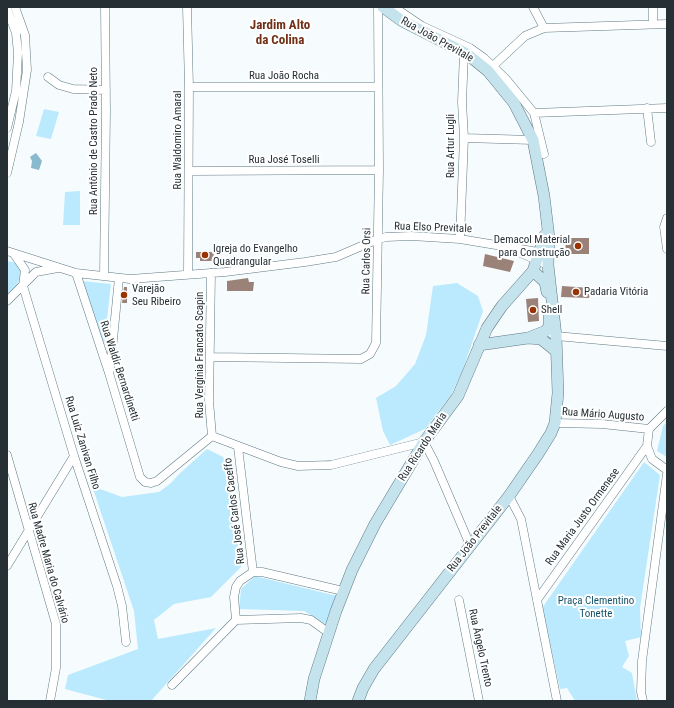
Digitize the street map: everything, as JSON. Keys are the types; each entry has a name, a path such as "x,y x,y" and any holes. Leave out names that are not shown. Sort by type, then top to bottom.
{"main road":[{"name":"Rua João Previtale","path":"358,701 363,688 374,670 509,496 551,434 555,422 558,393 556,351 551,334 541,260 547,227 544,196 533,140 514,104 488,70 464,52 402,22 383,7"},
{"path":"479,345 551,334 547,289 541,278 541,260"},
{"name":"Rua Ricardo Maria","path":"310,701 314,680 344,590 375,524 424,442 458,396 487,328 502,306 541,260"},
{"path":"528,338 541,339 556,351"}],"street":[{"path":"7,173 20,122 27,70 25,35 15,7"},
{"name":"Rua Antônio de Castro Prado Neto","path":"104,276 106,90 105,7"},
{"name":"Rua Waldomiro Amaral","path":"187,7 190,87 188,274"},
{"name":"Rua Carlos Orsi","path":"211,356 361,359 370,354 376,343 379,170 378,7"},
{"name":"Rua João Previtale","path":"394,7 422,26 470,48 493,66 506,79 534,113 544,154"},
{"path":"533,7 544,28"},
{"path":"653,7 653,24"},
{"path":"7,9 16,32 18,53 16,91 8,122 20,122"},
{"path":"493,66 525,36 544,28 667,24"},
{"name":"Rua Artur Lugli","path":"460,239 464,138 462,102 464,52"},
{"path":"48,78 59,85 73,89 106,90"},
{"name":"Rua João Rocha","path":"190,87 378,87"},
{"path":"647,108 651,142"},
{"path":"534,113 667,108"},
{"path":"464,138 533,140"},
{"name":"Rua José Toselli","path":"190,172 379,170"},
{"path":"667,218 664,227 667,249"},
{"name":"Rua Elso Previtale","path":"10,253 76,273 119,278 211,273 336,257 378,239 411,236 460,239 506,246 541,260"},
{"name":"Rua Luiz Zanivan Filho","path":"10,253 26,270 23,286 74,456 117,586 122,606 126,642"},
{"path":"8,297 23,286 36,272 58,268"},
{"name":"Rua Waldir Bernardinetti","path":"76,273 109,373 140,476 145,482 151,483 157,481 212,436"},
{"name":"Rua Vergínia Francato Scapin","path":"211,273 211,356 209,401 212,436"},
{"path":"109,373 119,278"},
{"path":"551,334 667,346"},
{"path":"667,411 649,429 646,446 652,459 667,470"},
{"name":"Rua Mário Augusto","path":"555,422 614,425 649,429"},
{"path":"212,436 281,462 298,466 337,463 424,442 434,461 470,545"},
{"name":"Rua Maria Justo Ormenese","path":"537,600 646,446"},
{"name":"Rua José Carlos Caceffo","path":"238,447 253,572"},
{"path":"7,566 74,456"},
{"name":"Rua Madre Maria do Calvário","path":"8,461 56,624 56,668 50,701"},
{"path":"643,701 641,692 642,661 667,474"},
{"path":"509,496 521,519 557,701"},
{"path":"236,620 234,597 236,587 240,581 253,572 262,572 344,590"},
{"name":"Rua Ângelo Trento","path":"459,600 479,701"},
{"path":"172,685 236,620 301,618 311,620 329,632"}],"green space":[{"path":"44,109 59,112 51,139 36,136"},
{"path":"80,191 80,225 63,225 65,192"},
{"path":"7,261 17,263 23,275 15,287 7,294"},
{"path":"82,281 111,284 104,346"},
{"path":"457,283 478,296 483,311 462,372 451,395 425,429 390,445 383,431 376,398 396,386 415,364 426,335 433,286"},
{"path":"667,422 667,457 657,451 663,426"},
{"path":"207,449 223,457 228,463 241,567 211,597 174,604 154,620 158,639 216,628 151,701 110,701 65,689 68,675 138,649 134,611 92,486 122,497 159,492 171,483"},
{"name":"Praça Clementino Tonette","path":"644,462 660,475 640,608 641,637 625,641 629,656 622,667 632,673 637,701 575,701 567,688 560,689 542,608"},
{"path":"255,576 337,596 330,627 304,611 239,609 241,589"}],"shaded area":[{"path":"36,153 42,161 39,170 31,168 32,161 30,157"}],"building":[{"name":"Demacol Material para Construção","path":"566,238 589,238 589,254 565,254"},
{"name":"Igreja do Evangelho Quadrangular","path":"196,252 214,252 213,261 200,261 200,258 196,258"},
{"path":"485,254 514,261 510,272 483,266"},
{"path":"248,278 249,282 254,282 253,291 227,291 227,281"},
{"name":"Padaria Vitória","path":"562,286 591,288 589,298 561,297"},
{"name":"Varejão Seu Ribeiro","path":"124,287 127,287 127,303 122,303"},
{"name":"Shell","path":"538,298 539,321 528,322 526,299"}],"place":[{"name":"Demacol Material para Construção","path":"578,246"},
{"name":"Igreja do Evangelho Quadrangular","path":"205,255"},
{"name":"Padaria Vitória","path":"576,292"},
{"name":"Varejão Seu Ribeiro","path":"124,295"},
{"name":"Shell","path":"533,310"}],"district":[{"name":"Jardim Alto da Colina","path":"280,34"}]}
